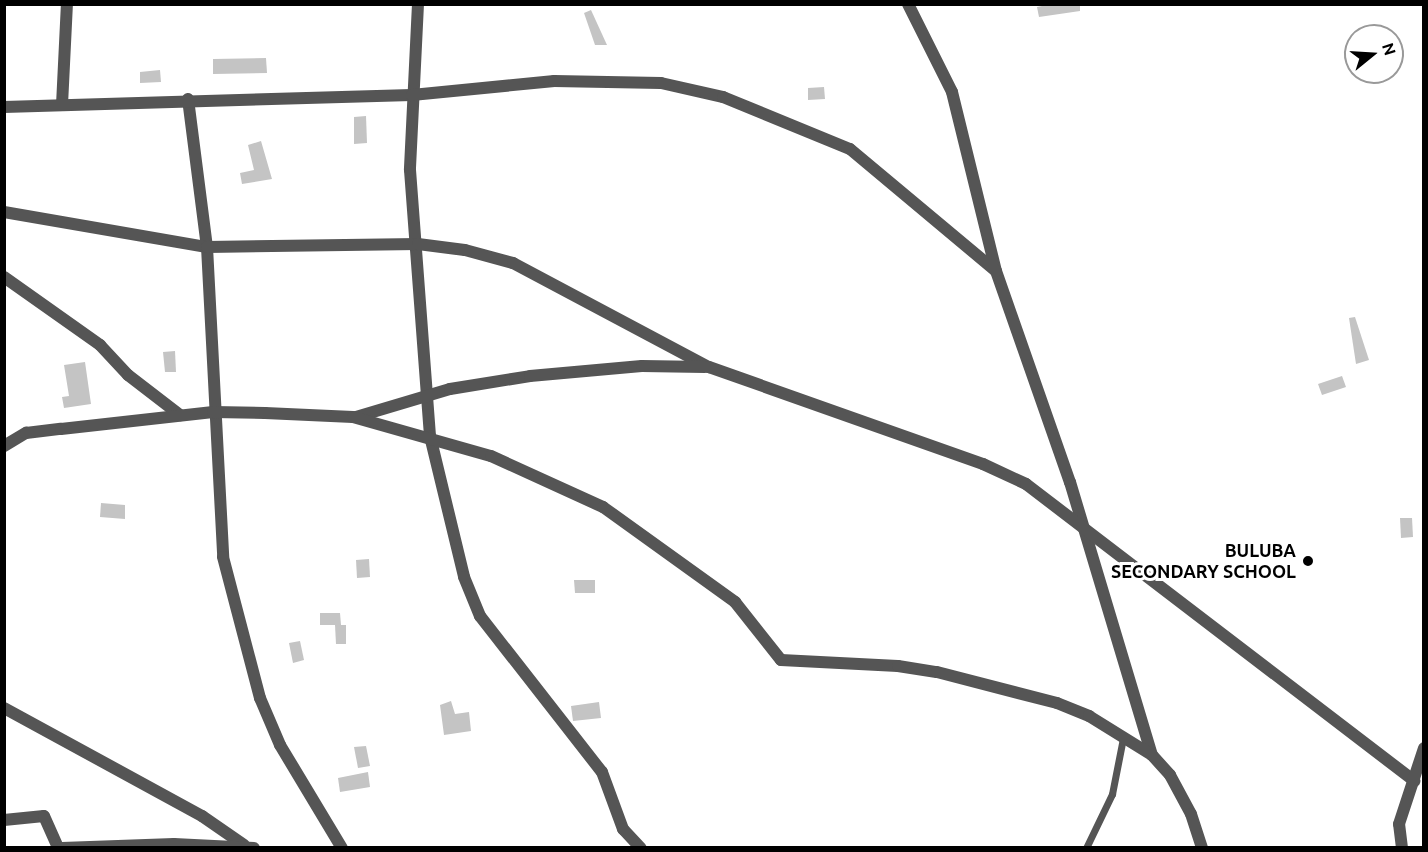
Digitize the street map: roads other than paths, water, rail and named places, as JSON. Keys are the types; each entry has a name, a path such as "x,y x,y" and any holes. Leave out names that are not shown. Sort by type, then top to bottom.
{"street":[{"path":"62,105 67,4"},
{"path":"418,4 410,170 418,244 430,436 464,578 480,616 592,758 623,830 641,848"},
{"path":"908,4 952,92 996,271 1085,531 1152,755 1183,796 1202,848"},
{"path":"4,107 188,99 412,95 589,81 661,83 723,97 850,149 996,271"},
{"path":"188,99 207,247 213,412 223,557 250,670 280,745 342,848"},
{"path":"4,212 207,247 418,244 465,250 513,263 709,367 1015,478 1415,781"},
{"path":"4,277 100,345 128,375 180,416"},
{"path":"353,417 450,389 578,370 709,367"},
{"path":"4,446 26,433 213,412 353,417 430,436 553,481 603,507 735,602 781,660 898,666 938,672 1057,703 1089,716 1152,755"},
{"path":"4,708 202,816 249,846"},
{"path":"1402,848 1399,824 1424,748"},
{"path":"4,820 44,816 60,848 249,846"}],"lane":[{"path":"1086,848 1112,794 1123,738"}],"place":[{"name":"BULUBA SECONDARY SCHOOL","path":"1308,561"}]}
